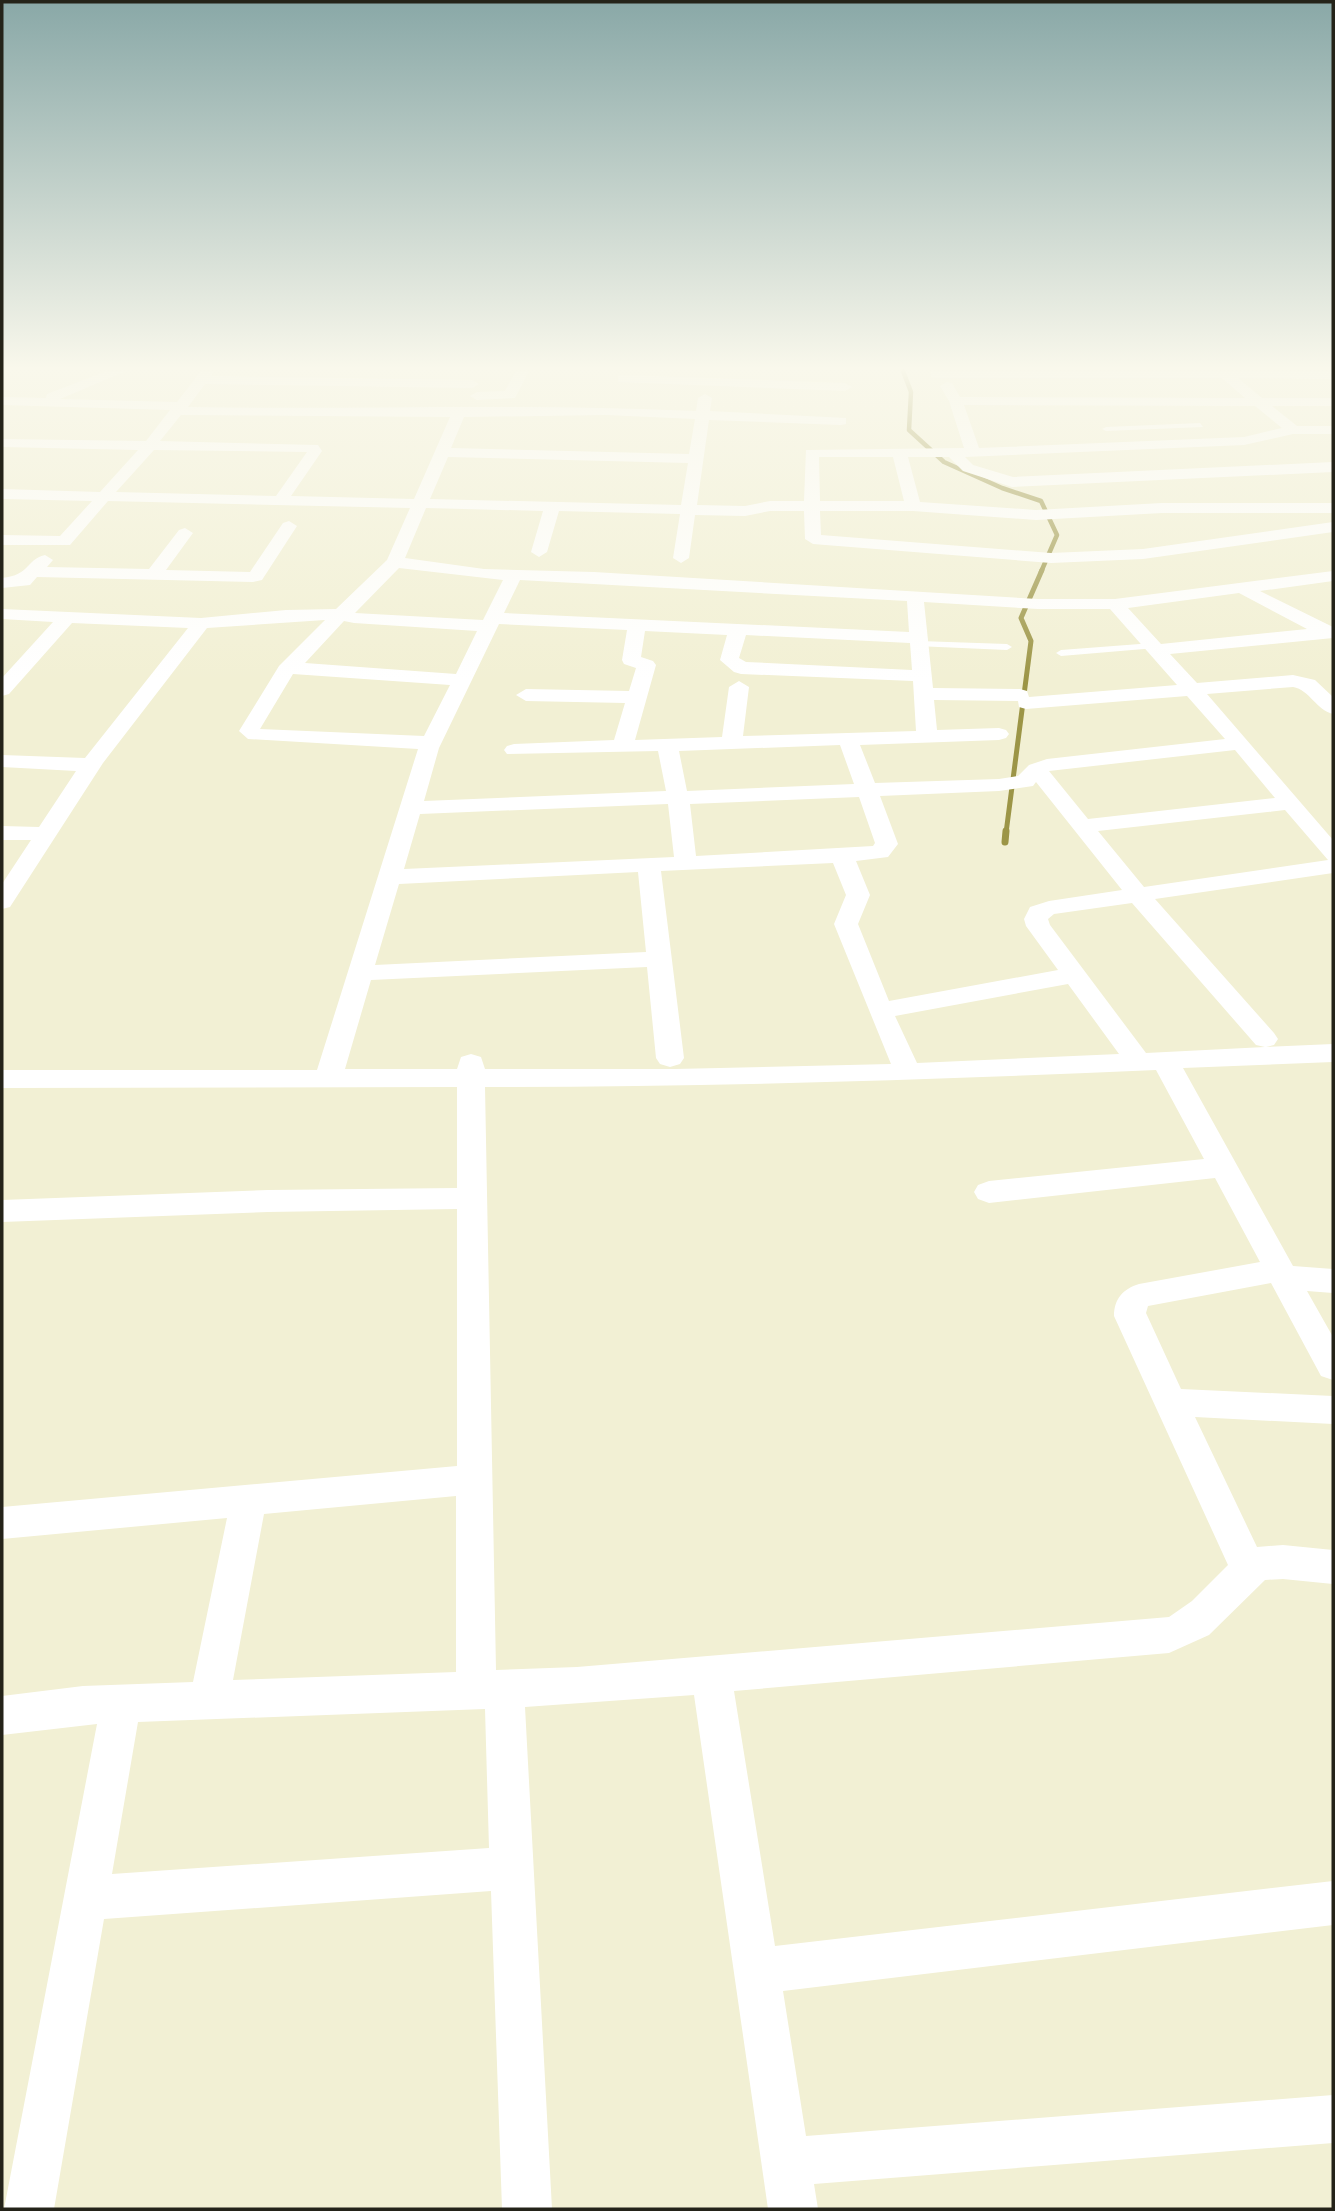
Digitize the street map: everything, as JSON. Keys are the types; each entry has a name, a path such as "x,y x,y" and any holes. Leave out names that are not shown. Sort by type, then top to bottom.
{"street":[{"path":"2,583 21,583 34,572 123,474"},
{"path":"281,499 299,474"},
{"path":"432,743 251,734 249,727 286,670 395,562 433,474"},
{"path":"681,558 692,474"},
{"path":"811,474 813,539 1051,558 1143,554 1333,527"},
{"path":"905,474 913,506"},
{"path":"987,474 1012,482 1179,474"},
{"path":"2,494 745,511 770,506 913,506 1036,515 1162,508 1333,508"},
{"path":"539,552 553,506"},
{"path":"34,572 253,577 289,526"},
{"path":"153,575 185,533"},
{"path":"2,540 64,541"},
{"path":"395,562 473,574 594,577 1038,604 1115,604 1333,576"},
{"path":"330,1070 432,743 514,575"},
{"path":"1242,588 1331,634"},
{"path":"915,596 928,736"},
{"path":"1115,604 1241,743 1333,854"},
{"path":"2,614 201,624 286,615 340,614 354,618 637,625 919,641"},
{"path":"2,690 67,617"},
{"path":"2,902 91,765 201,624"},
{"path":"623,746 646,665 631,660 637,625"},
{"path":"738,630 729,660 741,668 922,685 1023,699 1299,681 1308,684 1333,708"},
{"path":"1154,648 1331,634"},
{"path":"290,668 463,680"},
{"path":"732,742 739,687"},
{"path":"526,695 639,697"},
{"path":"514,750 999,734"},
{"path":"389,877 871,854 885,849 887,844 848,738"},
{"path":"410,808 999,785 1030,775 1047,765 1241,743"},
{"path":"667,744 678,797 686,864"},
{"path":"2,761 91,765"},
{"path":"1030,775 1082,826 1138,895 1265,1039"},
{"path":"1082,826 1291,803"},
{"path":"2,833 46,834"},
{"path":"842,856 858,895 846,924 880,1011 905,1064"},
{"path":"649,866 670,1058"},
{"path":"1333,866 1049,908 1039,912 1035,919 1075,975 1144,1056 1224,1167 1333,1367"},
{"path":"359,973 659,959"},
{"path":"880,1011 1075,975"},
{"path":"1144,1056 1265,1039 1333,1036"},
{"path":"2,1062 330,1070 471,1070 905,1064 1333,1053"},
{"path":"471,1070 670,1058 905,1064"},
{"path":"2,1079 330,1070"},
{"path":"471,1070 475,1479 490,1689 512,1868 527,2209"},
{"path":"989,1192 1224,1167"},
{"path":"2,1211 472,1198"},
{"path":"1250,1569 1130,1316 1132,1301 1139,1296 1282,1274 1333,1281"},
{"path":"1170,1402 1333,1410"},
{"path":"2,1523 475,1479"},
{"path":"209,1701 249,1500"},
{"path":"2,1715 83,1705 577,1686 1169,1635 1182,1631 1205,1616 1250,1569 1268,1562 1333,1567"},
{"path":"711,1674 793,2209"},
{"path":"29,2209 121,1704"},
{"path":"85,1898 512,1868"},
{"path":"756,1971 1333,1903"},
{"path":"785,2162 1333,2119"}],"lane":[{"path":"919,641 1007,647"},
{"path":"1061,653 1154,648"}],"waterway":[{"path":"971,474 1041,501 1057,535 1041,572"},
{"path":"1006,833 1031,641 1021,618 1042,570"},
{"path":"1005,842 1006,831"}]}
